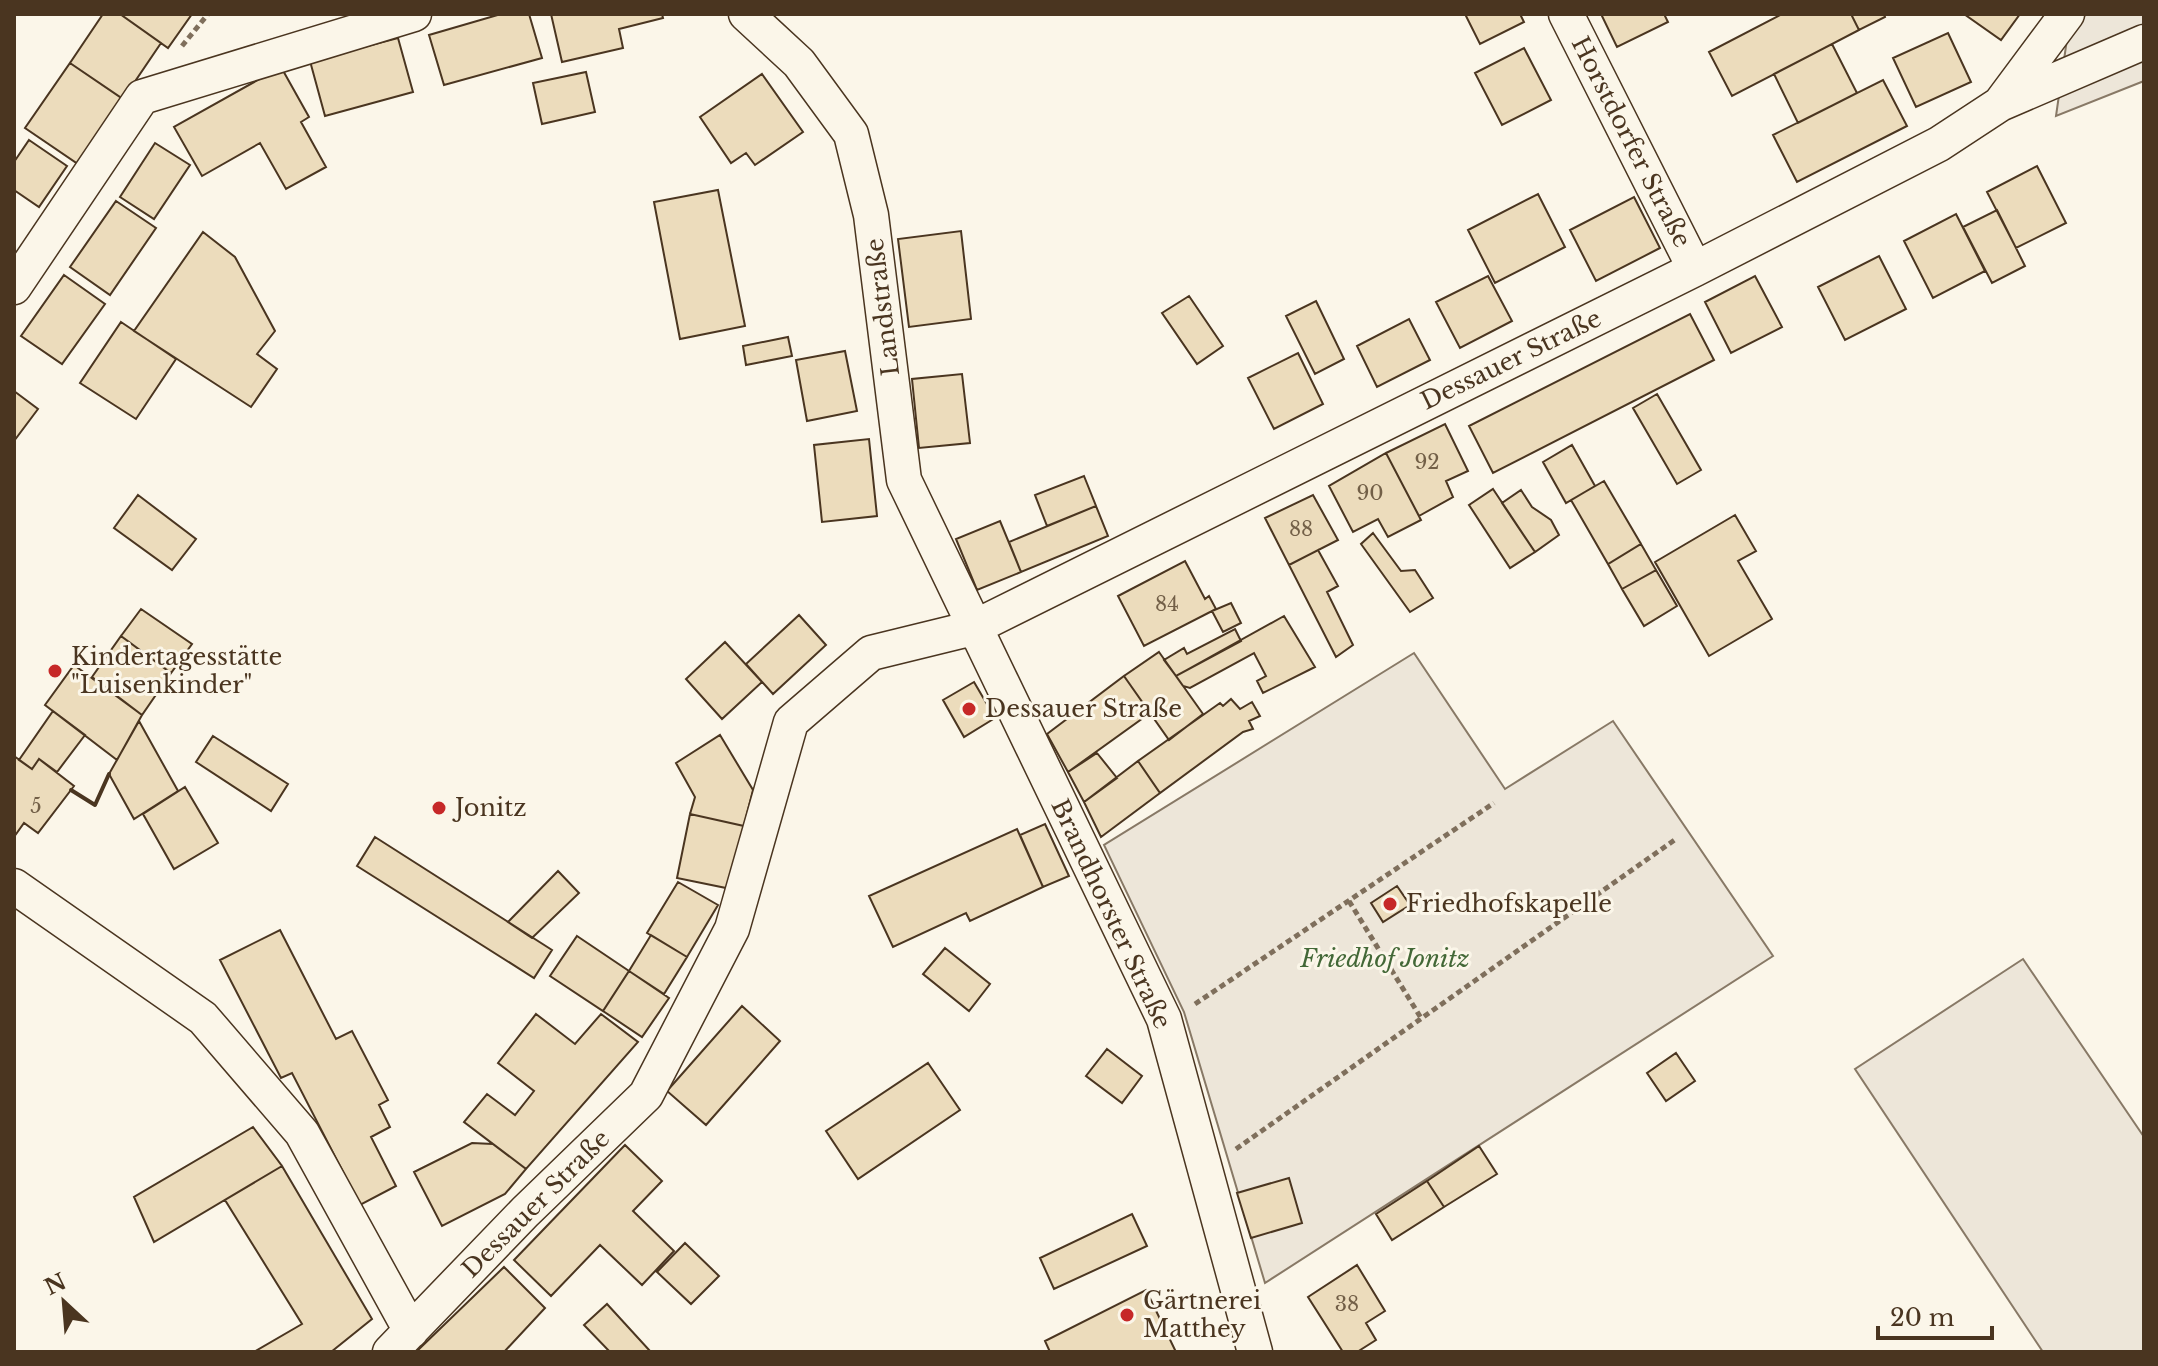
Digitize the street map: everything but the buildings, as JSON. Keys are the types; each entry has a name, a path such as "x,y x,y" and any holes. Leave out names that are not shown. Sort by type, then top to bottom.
{"street":[{"path":"14,287 142,97 414,14"},
{"name":"Landstraße","path":"746,14 799,63 851,134 871,215 904,480 973,628"},
{"name":"Horstdorfer Straße","path":"1566,14 1695,269"},
{"name":"Dessauer Straße","path":"400,1342 525,1212 646,1095 732,929 791,722 871,653 973,628 1695,269 1939,144 2000,104 2067,14"},
{"path":"2000,104 2144,42"},
{"name":"Brandhorster Straße","path":"973,628 1164,1019 1255,1352"},
{"path":"14,886 203,1018 302,1133 400,1342"}],"path":[{"path":"1184,1012 1494,803"},
{"path":"1226,1156 1676,839"},
{"path":"1349,901 1421,1018"}],"green space":[{"path":"2086,14 2144,14 2144,81 2056,116 2067,39"},
{"name":"Friedhof Jonitz","path":"1414,653 1505,789 1613,721 1773,956 1265,1283 1184,1012 1104,845"},
{"path":"2023,959 2144,1137 2144,1352 2043,1352 1855,1069"}],"wall":[{"path":"71,790 95,805 109,774"}],"place":[{"name":"Kindertagesstätte \"Luisenkinder\"","path":"55,671"},
{"name":"Dessauer Straße","path":"969,709"},
{"name":"Jonitz","path":"439,808"},
{"name":"Friedhofskapelle","path":"1390,904"},
{"name":"Gärtnerei Matthey","path":"1127,1315"}]}
